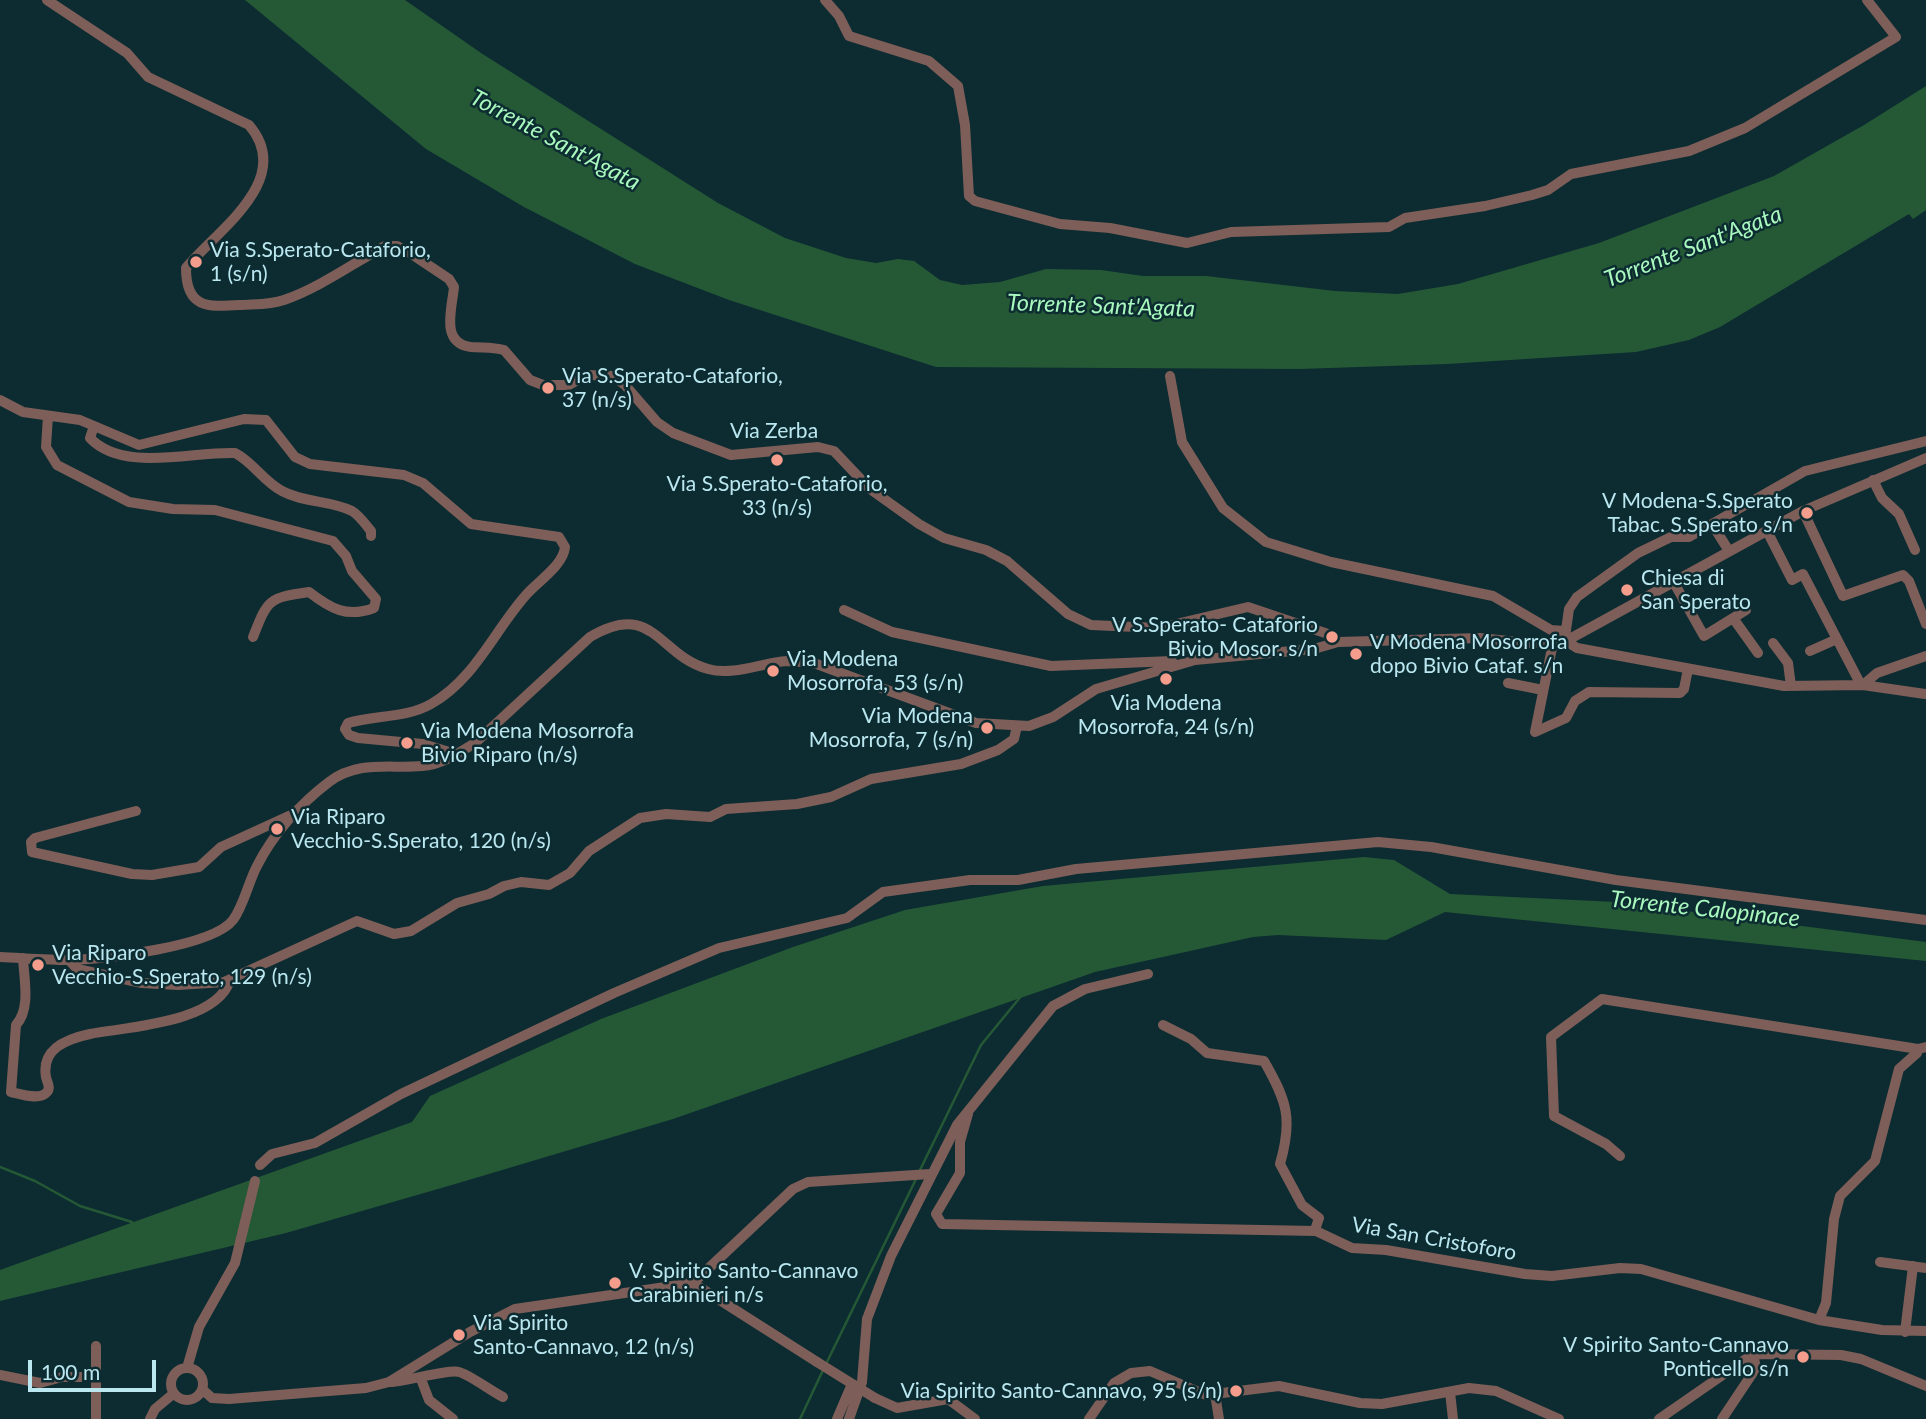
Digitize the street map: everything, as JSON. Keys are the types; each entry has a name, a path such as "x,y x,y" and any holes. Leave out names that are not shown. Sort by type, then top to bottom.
{"street":[{"name":"Via Zerba","path":"47,0 127,53 148,77 249,125 258,136 263,152 258,189 248,204 186,268 186,282 191,296 201,304 218,307 273,303 303,291 384,246 397,246 449,279 454,287 449,328 453,339 462,346 504,350 530,380 543,385 569,385 587,375 613,376 625,385 657,422 673,433 731,455 818,447 834,451 870,489 919,524 944,538 986,550 1007,561 1068,614 1091,625 1159,628 1248,607 1331,635 1338,642"},
{"path":"825,0 839,16 849,36 929,61 958,86 965,125 970,196 975,201 1035,219 1123,230 1187,243 1231,232 1389,227 1405,218 1485,206 1540,192 1571,174 1689,151 1745,128 1896,37 1867,0"},
{"path":"1170,376 1182,442 1223,508 1266,542 1331,562 1493,596 1565,636 1577,648 1791,686 1862,685 1925,694"},
{"path":"0,400 23,412 80,420 139,445 244,419 265,420 295,457 310,464 404,475 423,483 471,524 559,537 565,547 564,557 525,596 478,661 454,687 430,705 413,711 360,719 348,723 345,729 349,735 358,738 423,744 456,754"},
{"path":"48,416 46,447 57,465 129,502 173,509 215,510 333,541 376,599 374,608 358,614 341,613 309,592 281,596 265,605 253,637"},
{"path":"94,426 90,438 99,447 118,454 150,458 235,453 246,459 257,473 280,490 302,501 353,512 371,531 371,536"},
{"path":"1565,636 1569,609 1577,597 1628,560 1671,537 1689,537 1805,471 1926,441"},
{"path":"844,610 892,632 1051,666 1194,660 1314,649 1338,642 1480,638 1553,643 1803,512 1926,458"},
{"path":"1873,480 1882,498 1899,514 1914,550"},
{"path":"1803,512 1843,596 1903,575 1909,581 1926,624"},
{"path":"1712,524 1729,551"},
{"path":"1767,531 1792,580 1803,574 1862,685"},
{"path":"1673,581 1704,636 1745,610"},
{"path":"1733,618 1758,653"},
{"path":"0,957 69,960 139,953 204,938 222,930 233,919 270,843 294,814 330,781 354,769 422,766 456,754 475,743 590,637 610,625 628,624 653,631 692,663 708,669 728,671 789,661 814,663 976,723 1017,726 1029,726 1053,717 1096,688 1194,660"},
{"path":"1810,651 1837,639"},
{"path":"1553,643 1535,733 1566,718 1575,701 1589,692 1680,693 1684,689 1688,669"},
{"path":"1773,643 1788,663 1791,686"},
{"path":"1862,685 1877,673 1926,656"},
{"path":"1508,683 1544,690"},
{"path":"69,960 77,968 142,984 178,985 230,980 358,921 394,934 411,931 457,903 489,894 504,886 521,881 549,885 570,873 589,851 640,818 667,814 709,817 726,809 797,804 831,797 871,779 961,764 998,750 1014,739 1017,726"},
{"path":"136,811 35,838 31,842 32,852 132,874 152,875 199,867 221,847 294,814"},
{"path":"260,1165 272,1154 315,1143 401,1094 614,993 719,948 847,918 883,892 970,880 1018,880 1076,869 1378,842 1431,847 1616,880 1926,920"},
{"path":"23,958 25,997 22,1019 16,1025 11,1091 26,1095 42,1096 47,1093 49,1088 44,1066 51,1050 65,1042 88,1035 141,1028 207,1006 226,993 230,980"},
{"path":"849,1419 862,1382 867,1319 927,1175 957,1125 1053,1006 1085,989 1148,974"},
{"path":"1620,1156 1554,1116 1551,1037 1602,999 1922,1048"},
{"path":"1163,1025 1191,1039 1207,1053 1264,1062 1283,1094 1288,1114 1288,1138 1280,1164 1302,1205 1319,1218 1315,1230"},
{"path":"1819,1320 1826,1303 1834,1219 1840,1196 1875,1161 1899,1069 1922,1048"},
{"name":"Via San Cristoforo","path":"968,1114 960,1142 960,1173 936,1214 938,1221 951,1225 1315,1230 1352,1248 1386,1250 1525,1275 1552,1276 1620,1268 1641,1269 1819,1320 1905,1332 1926,1331"},
{"path":"388,1382 470,1332 515,1309 692,1283 793,1189 808,1182 927,1175"},
{"path":"187,1368 199,1327 235,1263 256,1181"},
{"path":"1880,1262 1926,1268"},
{"path":"1905,1332 1913,1266"},
{"path":"692,1283 875,1398 897,1408 948,1399 975,1419"},
{"path":"96,1346 96,1419"},
{"path":"1722,1419 1756,1368 1753,1354"},
{"path":"1659,1419 1753,1354 1842,1355 1861,1359 1926,1386"},
{"path":"187,1368 201,1375 202,1390 199,1396 185,1401 173,1394 171,1380 180,1369 187,1368"},
{"path":"202,1390 212,1398 241,1399 341,1392 388,1382 421,1379 453,1370 463,1372 503,1398"},
{"path":"1089,1419 1114,1383 1131,1373 1150,1371 1206,1395 1279,1386 1382,1404 1469,1388 1496,1391 1559,1419"},
{"path":"0,1376 40,1383 62,1377 96,1377"},
{"path":"421,1379 429,1400 453,1419"},
{"path":"837,1419 852,1384"},
{"path":"1450,1392 1454,1419"},
{"path":"150,1419 155,1409 173,1394"},
{"path":"1215,1394 1219,1419"}],"water":[{"name":"Torrente Sant'Agata","path":"245,0 405,0 481,53 718,203 785,238 846,258 876,263 898,259 914,261 940,280 962,285 1000,282 1046,269 1101,270 1143,276 1206,276 1335,291 1398,294 1458,284 1599,243 1774,176 1926,86 1926,210 1913,219 1909,214 1720,327 1689,340 1636,352 1447,364 1300,369 936,367 729,300 635,264 524,207 426,149"},
{"path":"1364,857 1394,860 1450,894 1616,902 1926,942 1926,961 1445,912 1386,940 1278,935 1253,937 1095,972 673,1119 462,1182 286,1233 0,1301 0,1270 412,1122 430,1096 601,1019 793,947 905,910 1043,886"}],"waterway":[{"path":"920,1170 981,1045 1022,995"},
{"path":"0,1167 35,1181 80,1206 132,1222"},
{"path":"827,1362 916,1179"},
{"path":"800,1419 824,1368"}],"place":[{"name":"Via S.Sperato-Cataforio, 1 (s/n)","path":"196,262"},
{"name":"Via S.Sperato-Cataforio, 37 (n/s)","path":"548,388"},
{"name":"Via S.Sperato-Cataforio, 33 (n/s)","path":"777,460"},
{"name":"V Modena-S.Sperato Tabac. S.Sperato s/n","path":"1807,513"},
{"name":"Chiesa di San Sperato","path":"1627,590"},
{"name":"V S.Sperato- Cataforio Bivio Mosor. s/n","path":"1332,637"},
{"name":"V Modena Mosorrofa dopo Bivio Cataf. s/n","path":"1356,654"},
{"name":"Via Modena Mosorrofa, 53 (s/n)","path":"773,671"},
{"name":"Via Modena Mosorrofa, 24 (s/n)","path":"1166,679"},
{"name":"Via Modena Mosorrofa, 7 (s/n)","path":"987,728"},
{"name":"Via Modena Mosorrofa Bivio Riparo (n/s)","path":"407,743"},
{"name":"Via Riparo Vecchio-S.Sperato, 120 (n/s)","path":"277,829"},
{"name":"Via Riparo Vecchio-S.Sperato, 129 (n/s)","path":"38,965"},
{"name":"V. Spirito Santo-Cannavo Carabinieri n/s","path":"615,1283"},
{"name":"Via Spirito Santo-Cannavo, 12 (n/s)","path":"459,1335"},
{"name":"V Spirito Santo-Cannavo Ponticello s/n","path":"1803,1357"},
{"name":"Via Spirito Santo-Cannavo, 95 (s/n)","path":"1236,1391"}],"water label":[{"name":"Torrente Calopinace","path":"1705,909"}]}
